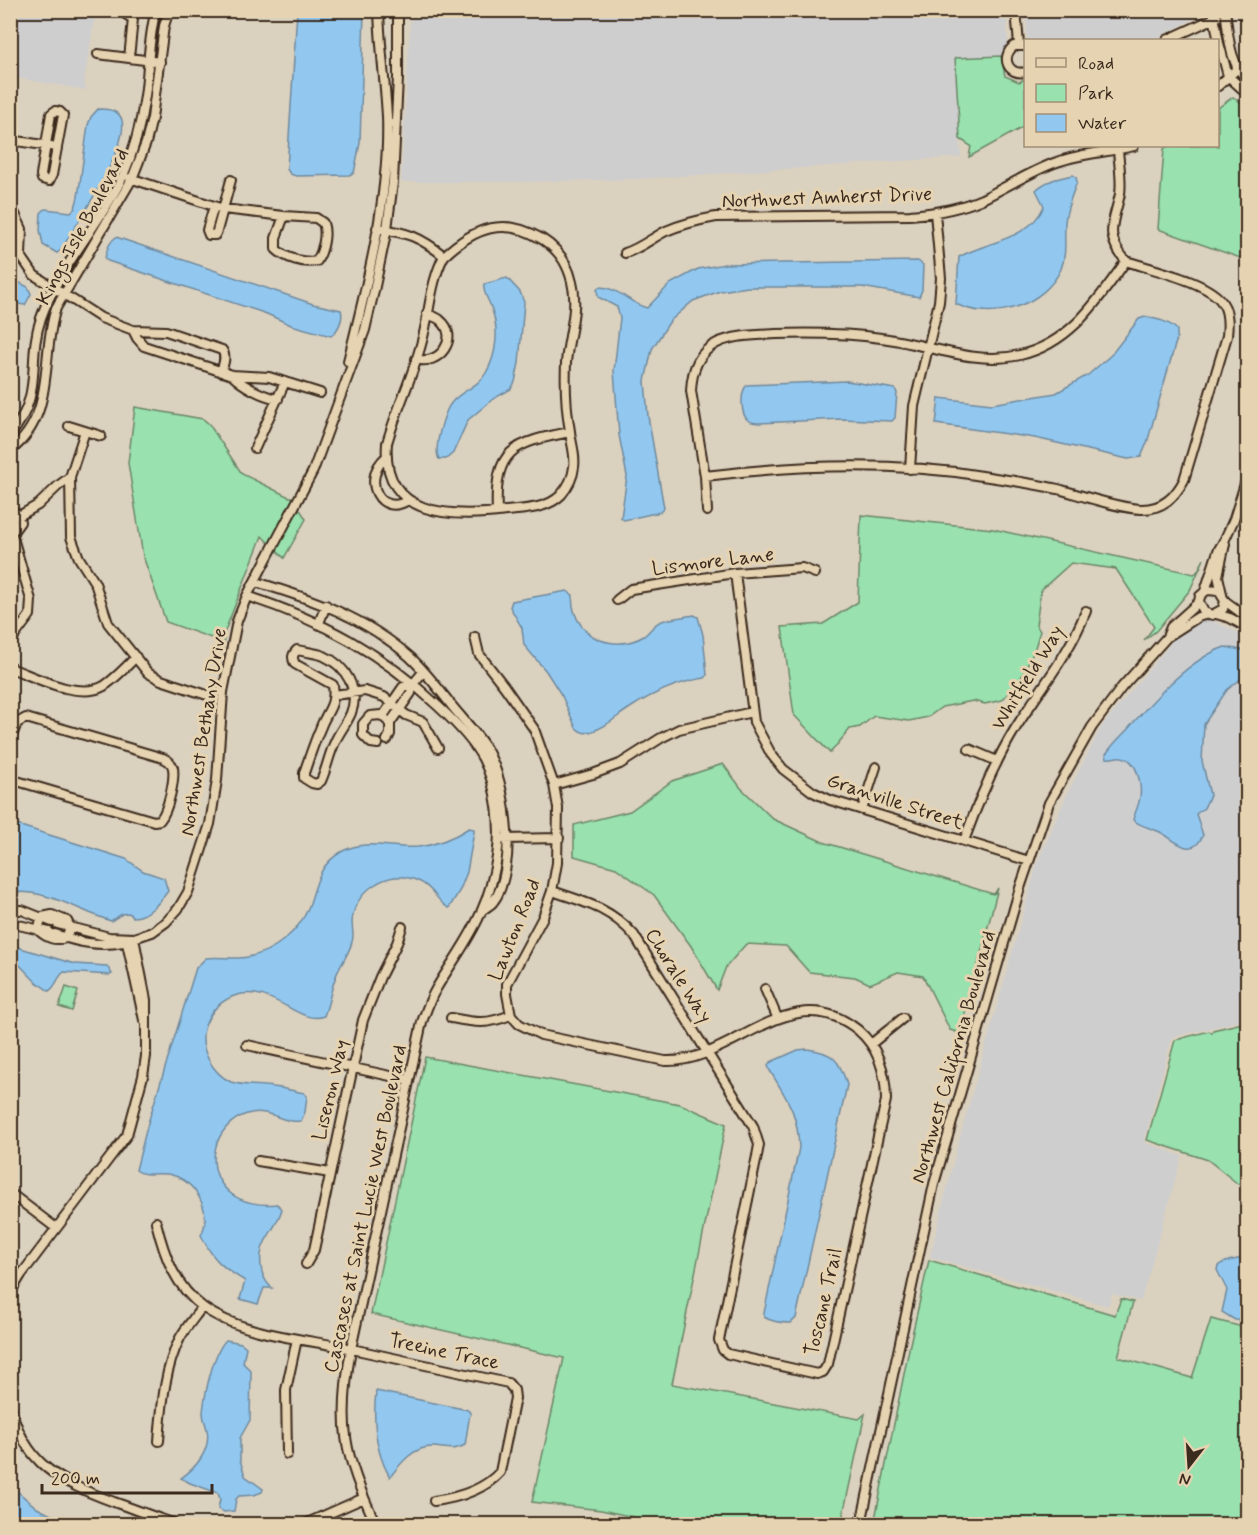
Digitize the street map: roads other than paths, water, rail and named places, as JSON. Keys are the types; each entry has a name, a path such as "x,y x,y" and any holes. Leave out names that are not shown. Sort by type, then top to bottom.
{"street":[{"name":"Kings Isle Boulevard","path":"10,435 27,412 33,387 40,322 55,288 123,175 136,140 145,96 152,24 156,10"},
{"name":"Kings Isle Boulevard","path":"10,451 29,432 38,417 48,369 51,322 56,308 132,179 146,142 152,118 164,26 169,10"},
{"name":"Northwest Bethany Drive","path":"336,406 360,316 385,174 387,117 380,55 379,10"},
{"name":"Northwest Bethany Drive","path":"10,923 102,945 123,942 152,932 166,922 178,909 188,892 210,824 217,780 223,692 237,621 313,471 364,330 387,229 393,182 398,10"},
{"path":"1016,10 1022,46 1010,49 1006,62 1011,70 1024,72"},
{"path":"112,11 122,12 133,19 129,58"},
{"path":"1169,39 1214,14 1226,13 1233,61 1248,80"},
{"path":"1214,14 1228,76 1248,94"},
{"path":"98,54 160,62"},
{"path":"1219,85 1238,69"},
{"path":"60,112 63,115 52,176 48,181 42,179 41,175 46,145 51,114 60,112"},
{"path":"10,140 57,147"},
{"name":"Northwest Amherst Drive","path":"625,253 640,249 666,231 716,217 935,213 964,206 1057,162 1084,154 1130,147"},
{"path":"705,476 783,468 859,466 978,475 1051,488 1132,508 1142,509 1171,500 1184,480 1227,336 1227,302 1201,285 1126,261 1118,251 1110,229 1120,192 1118,150"},
{"path":"123,175 223,209 316,218 323,223 325,231 316,261 301,260 281,254 276,249 276,238 284,216"},
{"path":"214,206 207,230 209,235 215,235 231,180"},
{"path":"10,212 15,214 22,229 21,256 34,275 101,318 133,330 166,331 222,350 225,353 221,372"},
{"path":"910,469 914,406 939,302 941,278 935,213"},
{"path":"498,226 528,232 554,247 562,257 570,272 575,296 566,361 567,404 575,456 572,480 554,501 537,508 497,512 433,512 408,500 399,491 390,474 386,457 390,433 422,340 427,314 435,273 444,255 463,239 483,229 498,226"},
{"path":"377,228 408,233 425,241 444,255"},
{"path":"707,511 705,476 691,391 691,378 705,350 715,343 738,336 830,333 882,338 973,357 995,358 1019,355 1057,340 1084,317 1126,261"},
{"path":"416,359 424,361 434,359 441,354 447,343 448,334 445,326 439,319 427,314"},
{"path":"133,330 144,346 221,372 232,375 269,377 320,393"},
{"path":"232,375 257,392 278,399"},
{"path":"255,448 285,382"},
{"path":"69,426 101,436"},
{"path":"85,431 70,477 71,537 78,558 95,583 108,623 152,676 207,695"},
{"path":"497,512 497,476 501,465 511,452 520,444 570,432"},
{"path":"386,457 376,469 373,478 374,488 384,501 392,504 402,504 408,500"},
{"path":"1248,474 1234,519 1212,565 1205,591 1200,596 1199,602 1201,608 1212,614 1230,618 1248,628"},
{"path":"19,516 38,505 70,477"},
{"path":"1163,504 1167,513"},
{"path":"10,510 19,516"},
{"path":"10,642 30,615 31,600 11,531 18,526 19,516"},
{"path":"1212,614 1223,609 1224,598 1218,576 1225,539"},
{"name":"Lismore Lane","path":"617,600 631,589 735,573 801,568 815,573"},
{"name":"Granville Street","path":"735,573 752,712 762,739 783,769 813,792 862,810 1029,861"},
{"name":"Cascases at Saint Lucie West Boulevard","path":"256,582 326,605 373,629 411,658 488,751 504,803 504,839"},
{"path":"1205,591 1215,589 1248,618"},
{"name":"Cascases at Saint Lucie West Boulevard","path":"248,596 319,623 359,644 395,669 450,717 483,759 491,784 507,858 494,901 483,910 434,991 422,1022 351,1348 343,1401 344,1428 348,1454 363,1498 376,1524"},
{"name":"Northwest California Boulevard","path":"1167,637 1171,627 1199,602"},
{"path":"319,623 326,605"},
{"name":"Whitfield Way","path":"964,841 980,796 996,761 1073,642 1086,611"},
{"name":"Northwest California Boulevard","path":"861,1524 934,1184 1029,861 1049,803 1092,727 1122,687 1167,637 1198,617 1212,614"},
{"name":"Lawton Road","path":"475,637 479,654 534,729 554,785 558,808 559,838 552,891 543,916 507,984 511,1015"},
{"path":"297,650 325,656 337,664 349,677 354,692 351,715 335,741 321,781 317,784 312,783 304,778 304,773 321,725 332,708 333,685 295,664 292,659 293,654 297,650"},
{"path":"10,666 70,690 87,691 103,687 136,657"},
{"path":"387,740 390,734 390,723 411,693 413,684 423,672"},
{"path":"383,716 403,687 413,684"},
{"path":"334,695 365,691 375,693 399,710 423,722 438,748"},
{"path":"554,785 621,764 679,729 752,712"},
{"path":"378,744 366,740 363,735 363,724 370,716 383,716 390,723"},
{"path":"10,741 17,723 26,718 163,758 170,762 173,771 167,809 160,820 154,821 10,779"},
{"name":"Whitfield Way","path":"969,750 996,761"},
{"path":"862,810 876,767"},
{"path":"504,839 559,838"},
{"name":"Chorale Way","path":"552,891 599,907 624,924 634,935 707,1053"},
{"path":"10,910 22,910 55,923 109,937 130,938 139,980 147,1000 146,1056 127,1135 21,1275 10,1293"},
{"path":"42,917 56,916 67,921 70,927 66,938"},
{"path":"39,930 42,917"},
{"name":"Liseron Way","path":"306,1264 314,1250 363,1020 402,927"},
{"name":"Northwest Bethany Drive","path":"39,930 46,937 57,940 66,938"},
{"path":"765,989 777,1017"},
{"name":"Toscane Trail","path":"807,1012 839,1019 852,1026 872,1044 883,1068 886,1100 828,1364 823,1372 817,1374 728,1354 723,1350 719,1340 759,1145 753,1126 707,1053 777,1017 807,1012"},
{"path":"451,1018 479,1023 492,1022 511,1015 519,1024 541,1035 665,1061 680,1062 707,1053"},
{"path":"872,1044 903,1018"},
{"path":"247,1045 409,1080"},
{"path":"258,1161 330,1173"},
{"path":"10,1193 56,1228"},
{"path":"156,1222 170,1266 186,1291 202,1307 233,1323 297,1339 351,1348"},
{"path":"159,1441 163,1402 173,1356 181,1337 202,1307"},
{"path":"287,1454 286,1390 297,1339"},
{"name":"Treeine Trace","path":"351,1348 508,1383 514,1390 515,1398 500,1472 494,1479 455,1498 434,1501"},
{"path":"10,1403 14,1422 26,1443 39,1461 54,1475 74,1487 174,1524"},
{"path":"305,1524 363,1498"}],"water":[{"path":"297,11 364,11 360,143 354,173 349,175 296,176 290,174 287,169"},
{"path":"98,109 107,109 120,116 123,127 119,143 112,162 90,204 57,253 43,245 40,230 41,213 45,209 71,212 75,208 88,125"},
{"path":"1073,175 1077,182 1066,218 1064,258 1061,269 1053,282 1030,301 1001,311 970,309 956,304 959,257 1007,238 1029,226 1044,206 1036,190 1058,178"},
{"path":"116,237 313,304 341,310 340,324 331,336 291,325 267,314 108,261 105,259 107,250 111,241"},
{"path":"918,261 923,265 922,290 919,297 862,287 748,287 720,291 693,301 670,321 652,349 645,381 648,416 664,508 660,512 624,520 621,518 627,476 619,435 614,371 620,318 617,307 598,297 599,287 618,292 647,308 670,284 698,269 725,264"},
{"path":"507,278 520,292 524,302 519,363 515,382 511,389 493,399 468,420 453,453 446,459 439,459 438,439 449,407 456,398 483,378 493,358 496,326 484,291 484,284"},
{"path":"11,281 28,287 31,294 25,305 11,303"},
{"path":"1145,317 1170,324 1177,330 1177,338 1141,457 1128,459 1035,438 936,424 939,398 992,404 1056,393 1088,375 1111,355 1139,319"},
{"path":"847,381 895,389 897,393 895,418 892,421 841,419 759,423 749,421 744,414 742,398 747,385"},
{"path":"567,591 573,595 574,611 581,625 594,637 610,642 636,640 662,621 694,615 698,617 703,635 707,675 705,678 675,685 656,693 600,728 587,733 580,731 576,728 562,696 546,671 524,645 522,628 510,607 512,601"},
{"path":"1225,647 1247,651 1247,674 1227,690 1204,724 1202,761 1210,795 1204,808 1196,814 1203,835 1199,843 1188,847 1133,820 1140,797 1140,786 1135,767 1127,759 1107,758 1106,754 1172,682 1198,661"},
{"path":"11,823 126,859 143,871 164,878 168,891 144,915 133,917 129,913 122,914 111,921 49,897 24,892 11,893"},
{"path":"469,828 474,829 474,832 467,872 449,908 424,884 409,878 391,878 382,881 360,898 352,918 352,942 336,976 324,1016 304,1015 273,999 248,994 234,996 223,1001 209,1018 203,1037 205,1052 213,1067 224,1078 231,1082 281,1088 304,1093 307,1096 301,1121 255,1112 247,1114 226,1127 216,1148 214,1160 216,1172 229,1192 246,1201 265,1205 277,1204 282,1209 261,1253 263,1274 272,1288 264,1288 258,1304 240,1299 245,1281 219,1262 205,1243 201,1235 205,1217 195,1191 181,1179 172,1175 144,1174 136,1170 148,1123 196,968 206,958 248,957 267,950 285,939 305,915 323,869 333,857 341,852 369,845 418,847 432,845"},
{"path":"10,945 75,964 107,966 112,974 64,972 49,991 35,981 11,956"},
{"path":"798,1050 823,1052 834,1059 847,1085 796,1318 791,1323 784,1323 767,1319 764,1313 799,1148 794,1115 768,1065"},
{"path":"1247,1257 1246,1315 1240,1320 1235,1320 1222,1312 1227,1290 1217,1270 1218,1266 1224,1262"},
{"path":"226,1340 241,1343 246,1347 243,1363 251,1371 250,1420 240,1438 240,1460 245,1476 263,1489 262,1492 254,1495 239,1496 236,1499 234,1511 224,1512 218,1509 220,1499 218,1493 181,1478 197,1464 207,1445 207,1430 203,1417 206,1395 217,1354"},
{"path":"376,1391 468,1410 470,1413 465,1445 453,1449 432,1447 419,1450 408,1457 390,1477 381,1457 376,1435"},
{"path":"11,1486 37,1508 69,1524 11,1524"}]}
